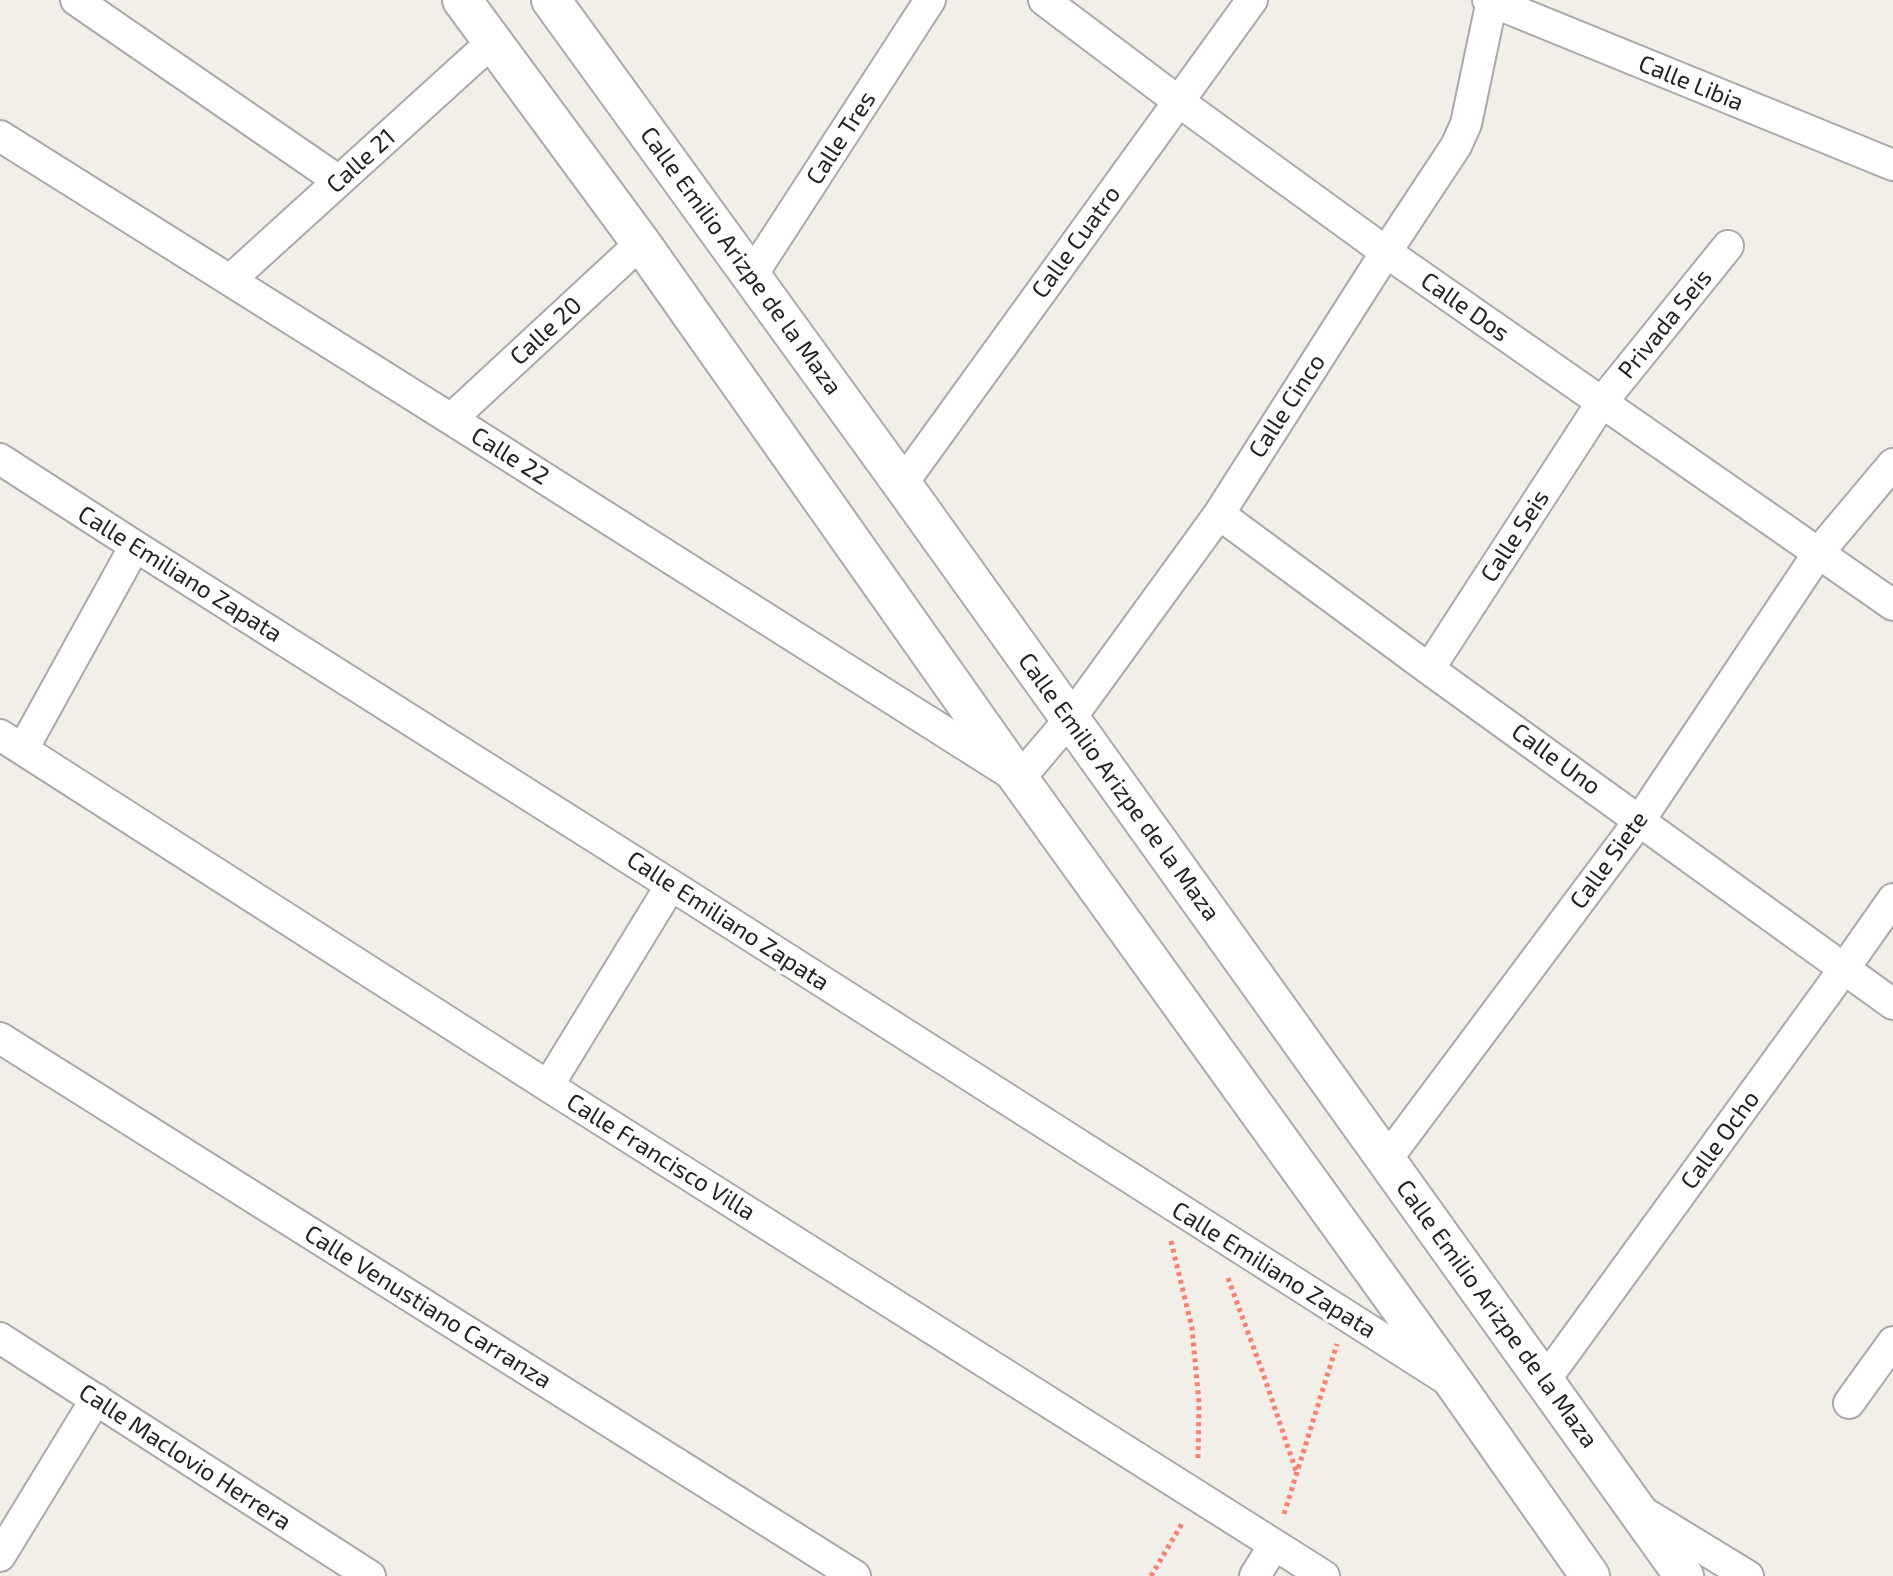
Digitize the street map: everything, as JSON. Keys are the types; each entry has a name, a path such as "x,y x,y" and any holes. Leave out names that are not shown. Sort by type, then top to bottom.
{"street":[{"path":"76,0 339,181"},
{"path":"462,0 641,243 1019,779 1590,1576"},
{"name":"Calle Emilio Arizpe de la Maza","path":"551,0 752,275 1684,1576"},
{"name":"Calle Tres","path":"752,275 930,0"},
{"name":"Calle Dos","path":"1044,0 1386,252 1893,605"},
{"name":"Calle Cuatro","path":"902,484 1252,0"},
{"name":"Calle Libia","path":"1491,0 1893,165"},
{"name":"Calle Cinco","path":"1019,779 1070,719 1219,514 1456,146 1466,124 1491,0"},
{"name":"Calle 21","path":"230,280 492,42"},
{"name":"Calle 22","path":"0,136 1019,779"},
{"name":"Calle 20","path":"451,419 641,243"},
{"name":"Privada Seis","path":"1602,402 1728,246"},
{"name":"Calle Seis","path":"1429,669 1602,402"},
{"name":"Calle Emiliano Zapata","path":"0,459 1455,1384"},
{"name":"Calle Siete","path":"1386,1160 1640,820 1819,552 1893,464"},
{"name":"Calle Uno","path":"1219,514 1893,1004"},
{"path":"12,742 135,546"},
{"name":"Calle Francisco Villa","path":"12,742 548,1086 1324,1576"},
{"path":"548,1086 671,885"},
{"name":"Calle Ocho","path":"1545,1380 1893,899"},
{"name":"Calle Venustiano Carranza","path":"0,1038 855,1576"},
{"name":"Calle Maclovio Herrera","path":"0,1338 370,1576"},
{"path":"1849,1403 1893,1342"},
{"path":"0,1556 96,1399"},
{"path":"1635,1507 1748,1576"},
{"path":"1255,1576 1274,1545"}],"path":[{"path":"1151,1576 1197,1497 1199,1403 1192,1328 1161,1198"},
{"path":"1211,1229 1297,1474"},
{"path":"1274,1545 1346,1315"}]}
